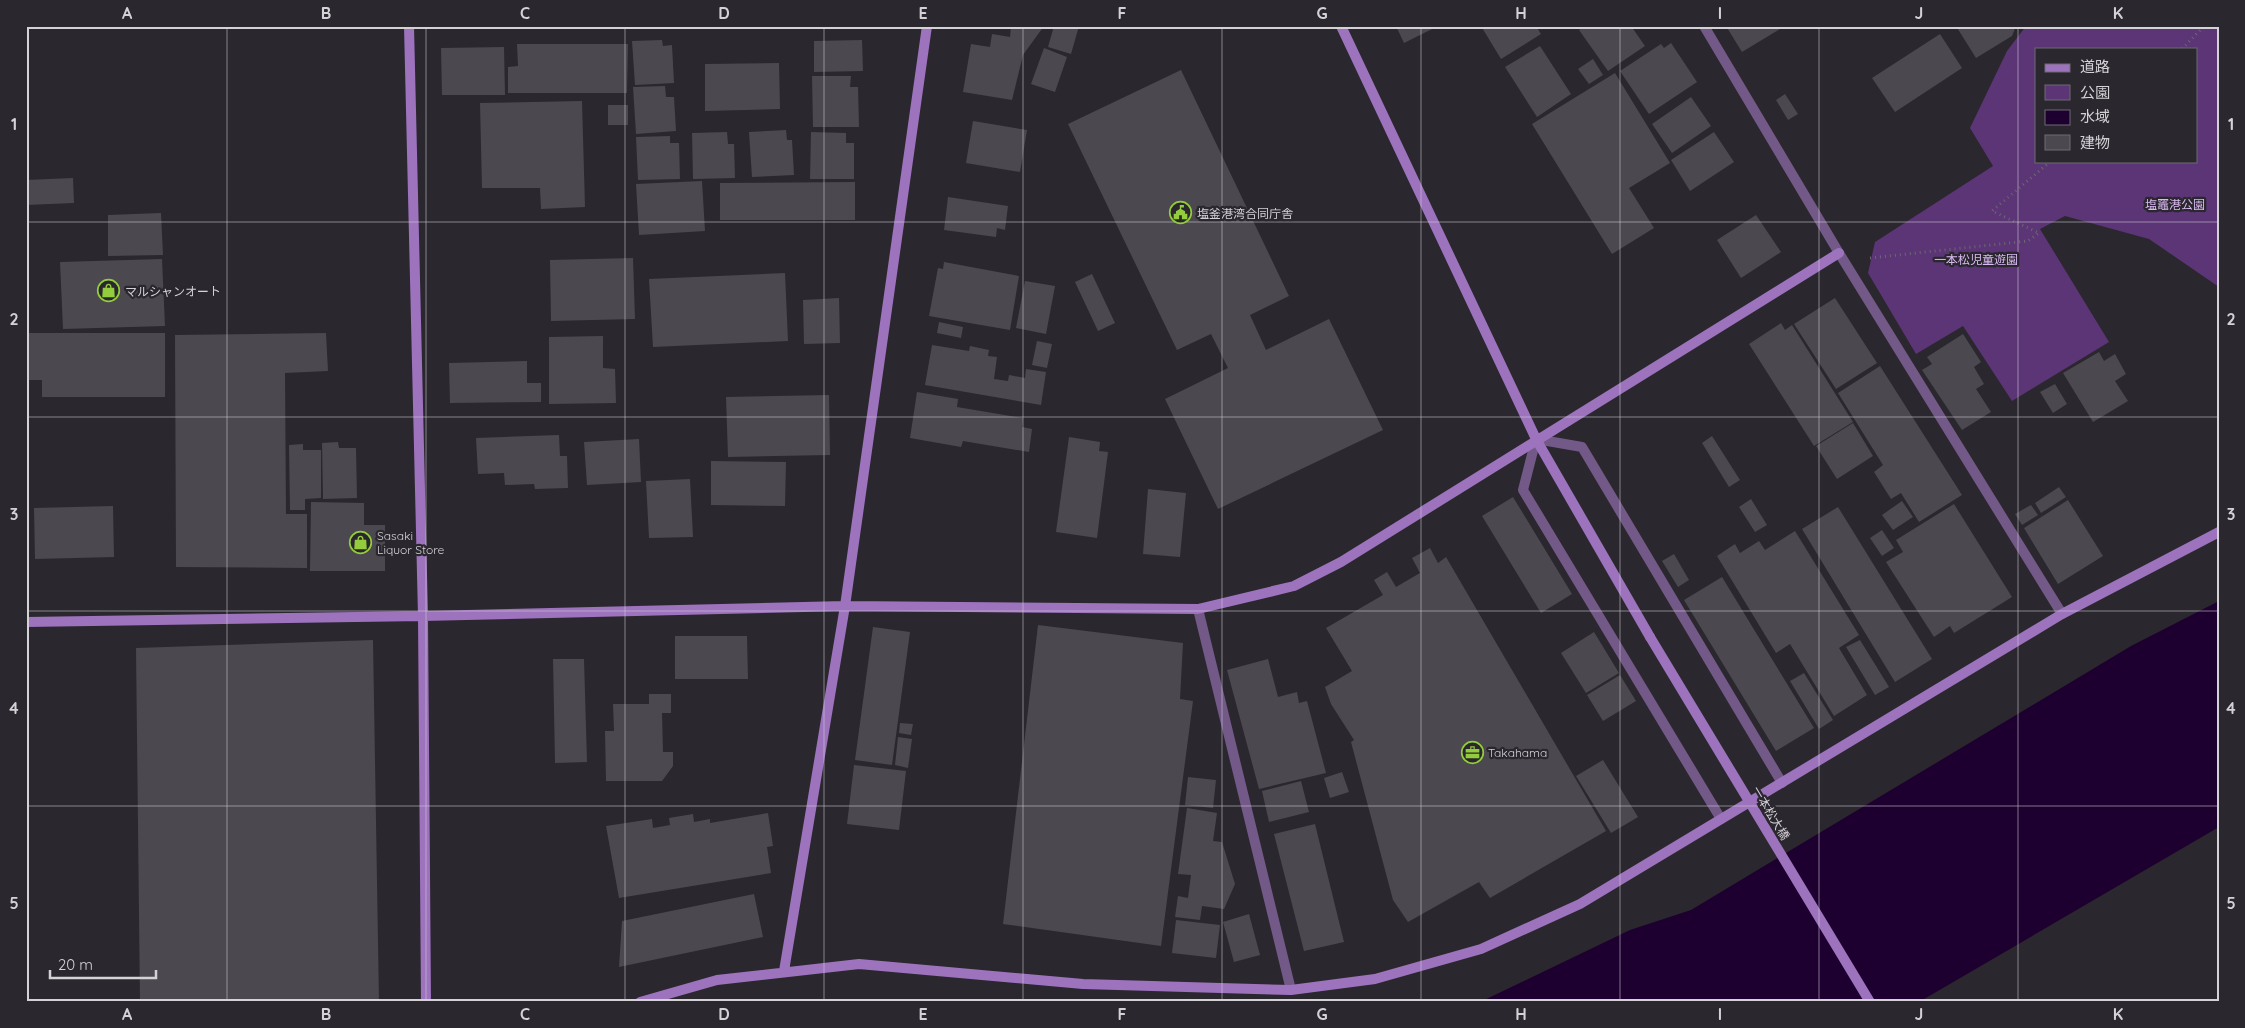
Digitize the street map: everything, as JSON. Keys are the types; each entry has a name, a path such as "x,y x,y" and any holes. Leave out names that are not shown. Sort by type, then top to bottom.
{"street":[{"path":"409,26 423,616 426,1002"},
{"path":"784,971 845,606 927,26"},
{"name":"一本松大橋","path":"1341,26 1536,439 1650,637 1870,1002"},
{"path":"1704,26 1839,253 2062,614"},
{"path":"26,622 423,616 845,606 1198,610 1294,586 1341,562 1536,439 1839,253"},
{"path":"1536,439 1582,447 1782,783"},
{"path":"1536,439 1524,490 1721,819"},
{"path":"640,1002 717,980 859,964 1082,984 1291,990 1375,979 1481,949 1580,904 2062,614 2219,532"},
{"path":"1198,610 1291,990"}],"path":[{"path":"2183,48 2204,26"},
{"path":"1849,269 1871,257 2028,241 2039,233 1992,210 2050,162"}],"green space":[{"path":"2026,26 2219,26 2219,287 2149,239 2065,216 2040,229 2109,342 2012,401 1963,326 1916,354 1868,273 1875,242 1993,166 1970,128 2007,51"}],"water":[{"path":"2219,601 2219,827 1919,1002 1480,1002 1630,930 1691,910 2131,646"}],"building":[{"path":"1011,26 1044,26 1023,55 1012,100 963,92 971,44 990,47 992,34 1010,37"},
{"path":"1054,26 1079,26 1071,54 1048,47"},
{"path":"1396,26 1438,26 1404,43"},
{"path":"1481,26 1536,26 1541,34 1501,59"},
{"path":"1585,26 1631,26 1645,46 1608,71 1579,30"},
{"path":"1726,26 1785,26 1742,52"},
{"path":"1956,26 2016,26 2012,36 1976,58"},
{"path":"1940,34 1962,68 1895,112 1872,78"},
{"path":"662,40 663,46 672,45 674,83 635,85 632,41"},
{"path":"862,40 863,71 814,72 814,41"},
{"path":"1671,43 1697,82 1649,114 1620,71 1661,44 1664,48"},
{"path":"517,44 628,44 627,93 508,93 508,67 518,66"},
{"path":"1540,46 1571,94 1537,117 1505,67"},
{"path":"504,47 505,95 442,95 441,48"},
{"path":"1044,48 1067,57 1055,92 1031,84"},
{"path":"1593,59 1603,75 1589,84 1578,69"},
{"path":"779,63 780,109 705,111 705,64"},
{"path":"1181,70 1289,296 1250,315 1266,350 1329,319 1383,430 1218,509 1165,399 1228,368 1211,334 1177,350 1068,124"},
{"path":"1615,73 1670,163 1629,188 1654,228 1612,254 1532,124"},
{"path":"812,76 851,76 850,87 858,87 859,127 813,127"},
{"path":"665,86 666,97 674,97 676,131 636,134 633,87"},
{"path":"1785,94 1798,114 1788,120 1776,100"},
{"path":"1691,97 1711,126 1672,153 1652,124"},
{"path":"582,101 585,207 541,209 540,188 482,188 480,103"},
{"path":"608,105 628,105 628,125 608,125"},
{"path":"973,121 1027,130 1020,172 966,163"},
{"path":"786,130 787,140 792,140 794,175 752,177 749,132"},
{"path":"727,132 728,144 734,144 735,178 693,179 692,133"},
{"path":"811,132 846,133 846,143 854,143 854,179 810,179"},
{"path":"1714,132 1734,162 1690,191 1671,160"},
{"path":"670,136 670,143 679,143 680,179 638,180 636,137"},
{"path":"73,178 74,203 26,205 26,180"},
{"path":"702,181 705,231 639,235 636,184"},
{"path":"855,182 855,220 720,220 720,183"},
{"path":"948,197 1008,206 1005,230 997,228 996,237 944,230"},
{"path":"161,213 163,255 108,256 108,215"},
{"path":"1756,215 1781,252 1741,278 1717,240"},
{"path":"633,258 635,319 551,321 550,260"},
{"path":"162,259 165,326 63,329 60,262"},
{"path":"944,262 1019,276 1010,330 929,316 938,268 943,269"},
{"path":"785,273 788,341 653,347 649,279"},
{"path":"1092,274 1115,323 1098,331 1075,282"},
{"path":"1025,281 1055,286 1046,334 1016,328"},
{"path":"839,298 840,343 804,344 803,300"},
{"path":"1835,298 1877,363 1836,389 1794,324"},
{"path":"939,322 963,327 961,338 937,333"},
{"path":"1781,323 1785,330 1792,325 1853,422 1814,446 1749,344"},
{"path":"26,333 165,333 165,397 42,397 42,380 26,380"},
{"path":"326,333 328,371 285,373 286,514 307,514 307,568 176,567 175,335"},
{"path":"1963,334 1981,362 1974,367 1984,384 1976,389 1991,412 1962,430 1922,370 1932,364 1927,357"},
{"path":"603,336 603,368 615,369 616,403 549,404 549,337"},
{"path":"1037,341 1052,344 1047,368 1032,365"},
{"path":"932,345 969,351 970,346 989,350 988,356 997,357 994,379 1008,381 1009,375 1025,378 1026,369 1046,372 1041,405 925,385"},
{"path":"2099,352 2104,361 2115,354 2126,374 2115,381 2128,401 2093,422 2063,373"},
{"path":"527,361 527,383 541,383 541,402 450,403 449,363"},
{"path":"1880,366 1962,495 1919,522 1901,493 1891,499 1874,472 1883,465 1838,393"},
{"path":"2055,384 2067,404 2053,413 2040,392"},
{"path":"917,392 958,399 957,407 1023,418 1022,427 1032,429 1029,452 963,441 961,447 910,438"},
{"path":"829,395 830,455 728,457 726,397"},
{"path":"1853,423 1873,456 1837,479 1816,446"},
{"path":"559,435 560,456 567,456 568,488 535,489 534,484 505,485 504,473 478,474 476,438"},
{"path":"1712,436 1740,480 1729,487 1702,443"},
{"path":"1069,437 1100,442 1099,451 1108,452 1097,538 1056,532"},
{"path":"639,439 641,482 587,485 584,442"},
{"path":"338,442 339,448 356,448 357,498 323,499 322,443"},
{"path":"303,444 303,450 321,450 321,498 305,499 305,510 290,510 289,445"},
{"path":"711,461 786,462 785,506 711,505"},
{"path":"690,479 693,537 649,538 646,481"},
{"path":"2059,487 2066,497 2041,513 2035,503"},
{"path":"1148,489 1186,493 1180,557 1143,554"},
{"path":"1513,497 1572,594 1541,613 1482,516"},
{"path":"1751,499 1767,525 1755,532 1739,507"},
{"path":"2068,500 2103,556 2058,584 2024,528"},
{"path":"1902,501 1913,517 1893,530 1882,515"},
{"path":"311,502 364,503 364,525 385,525 385,571 310,571"},
{"path":"1954,504 2012,597 1954,633 1950,626 1934,637 1886,562 1903,552 1896,540"},
{"path":"2031,505 2038,515 2022,525 2015,514"},
{"path":"113,506 114,557 35,559 34,508"},
{"path":"1838,507 1932,659 1895,682 1802,529"},
{"path":"1882,530 1894,548 1882,556 1870,538"},
{"path":"1795,531 1859,635 1839,648 1867,695 1834,716 1790,644 1776,653 1717,556 1735,544 1740,553 1759,541 1765,550"},
{"path":"1430,548 1438,563 1446,557 1606,831 1490,898 1479,882 1408,922 1393,900 1351,742 1354,740 1331,704 1325,687 1352,671 1326,628 1383,595 1374,580 1387,572 1396,587 1420,573 1412,558"},
{"path":"1674,554 1689,580 1678,587 1662,561"},
{"path":"1722,577 1814,728 1776,751 1684,600"},
{"path":"1038,625 1183,643 1180,699 1193,701 1161,946 1003,924"},
{"path":"873,627 910,632 892,765 855,760"},
{"path":"1594,632 1619,673 1586,693 1561,653"},
{"path":"675,636 747,636 748,679 675,679"},
{"path":"373,640 379,1002 140,1002 136,648"},
{"path":"1860,640 1889,687 1875,695 1846,647"},
{"path":"553,659 584,659 587,762 555,763"},
{"path":"1268,659 1278,697 1297,692 1299,703 1307,701 1326,773 1259,789 1227,670"},
{"path":"1804,673 1833,720 1819,729 1790,681"},
{"path":"1620,675 1636,701 1603,721 1587,695"},
{"path":"649,694 671,694 671,713 662,713 663,752 673,752 673,766 662,781 606,781 605,731 614,731 613,704 649,704"},
{"path":"900,723 913,724 911,735 899,733"},
{"path":"898,737 912,739 908,768 895,765"},
{"path":"1603,760 1638,817 1611,833 1576,776"},
{"path":"854,765 906,771 899,830 847,824"},
{"path":"1342,772 1349,792 1330,798 1324,778"},
{"path":"1188,777 1216,780 1213,808 1185,805"},
{"path":"1301,781 1309,812 1269,822 1262,791"},
{"path":"1187,808 1217,813 1213,841 1222,842 1235,884 1224,909 1202,906 1200,920 1175,917 1178,896 1188,898 1191,875 1178,874"},
{"path":"768,813 773,846 767,847 771,873 619,898 606,826 652,819 653,828 670,825 669,818 693,814 694,822 710,819 710,823"},
{"path":"1315,824 1344,942 1304,951 1274,834"},
{"path":"754,894 763,937 619,967 622,921"},
{"path":"1249,914 1260,955 1234,962 1223,922"},
{"path":"1176,920 1220,925 1216,958 1172,953"}],"place":[{"name":"塩釜港湾合同庁舎","path":"1181,213"},
{"name":"マルシャンオート","path":"109,291"},
{"name":"Sasaki Liquor Store","path":"361,542"},
{"name":"Takahama","path":"1472,752"}],"park label":[{"name":"塩竈港公園","path":"2175,204"},
{"name":"一本松児童遊園","path":"1976,259"}]}
